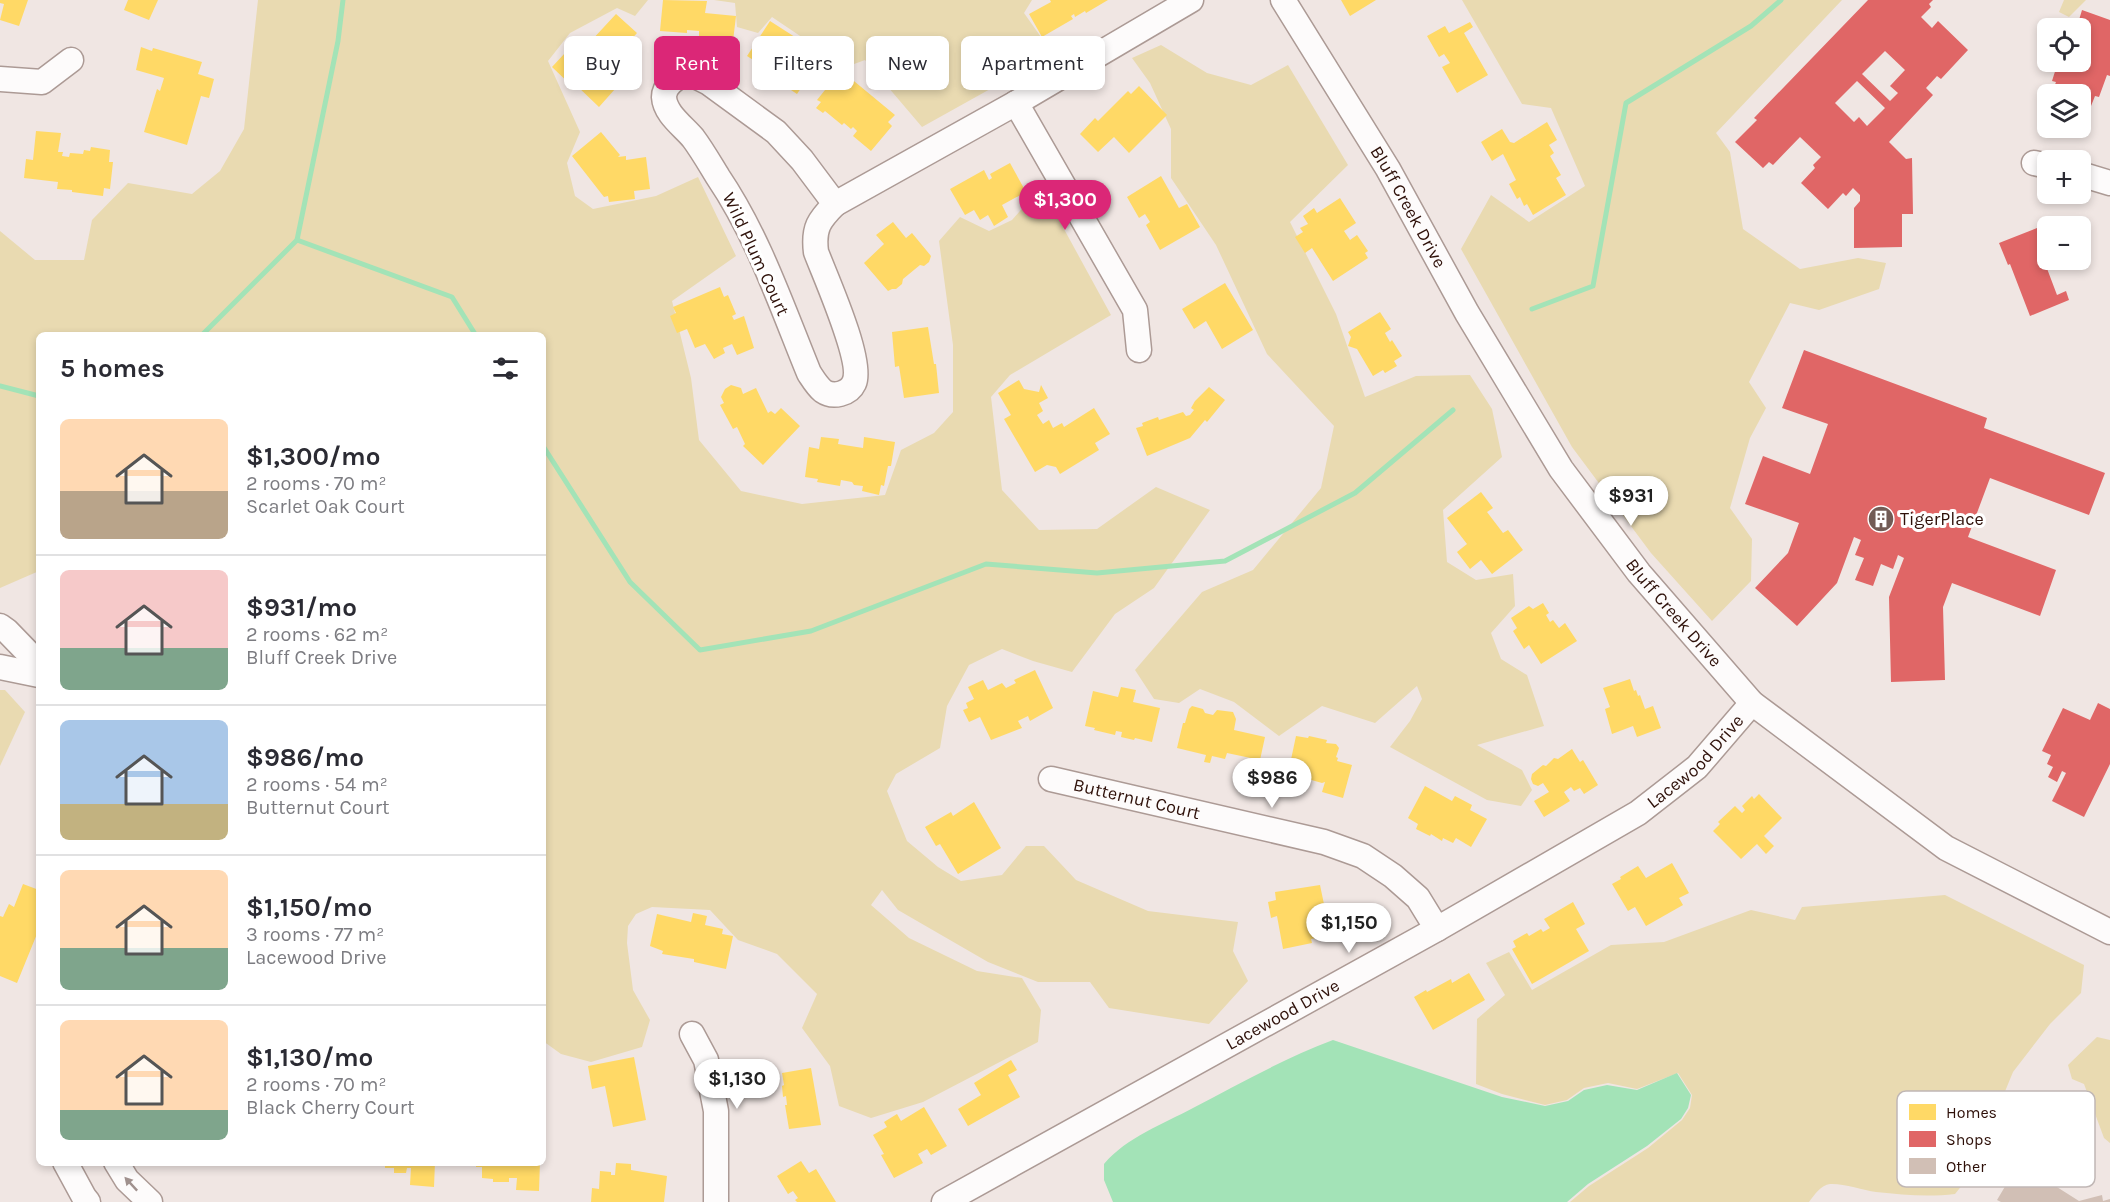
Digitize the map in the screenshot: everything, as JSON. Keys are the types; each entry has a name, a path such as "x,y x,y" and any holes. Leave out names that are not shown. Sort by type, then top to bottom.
{"street":[{"name":"Wild Plum Court","path":"835,204 802,160 776,132 718,90 693,75 684,74 668,86 664,96 674,118 692,137 724,185 754,240 809,373 816,385 825,393 837,395 847,392 855,382 856,369 852,349 816,252 814,239 819,221 835,204 1016,103 1191,0"},
{"name":"Bluff Creek Drive","path":"1283,0 1388,169 1467,313 1562,469 1639,573 1752,703 1946,848 2110,932"},
{"path":"0,79 42,82 71,60"},
{"path":"1016,103 1135,310 1139,350"},
{"path":"2091,177 2110,183"},
{"path":"0,626 36,661"},
{"path":"0,667 36,674"},
{"name":"Lacewood Drive","path":"944,1202 1437,930 1638,813 1697,767 1752,703"},
{"name":"Butternut Court","path":"1051,779 1324,842 1363,856 1393,876 1418,898 1437,930"},
{"path":"692,1034 706,1060 716,1111 716,1202"},
{"path":"67,1166 88,1202"},
{"path":"118,1166 127,1180 150,1202"}],"shaded area":[{"path":"258,0 648,0 635,16 617,8 564,36 564,41 548,61 580,132 567,163 575,196 593,209 656,196 698,177 736,256 672,301 691,378 699,440 741,491 802,504 885,495 901,450 934,433 953,412 953,345 939,241 960,217 989,231 1012,220 1041,187 1111,315 1010,375 991,397 1002,490 1039,530 1097,529 1156,487 1210,510 1154,588 1115,614 1072,672 1002,649 969,665 947,706 940,748 896,774 887,791 907,841 938,867 961,881 1002,875 1026,846 1044,846 1076,880 1148,911 1238,922 1233,951 1248,981 1209,1024 1109,1008 1090,982 1038,982 988,962 898,910 882,890 871,905 909,938 977,971 1022,978 1041,1010 1038,1042 923,1102 871,1118 839,1106 830,1066 802,1028 817,994 777,954 738,940 710,910 652,907 636,914 628,926 627,943 633,990 650,1020 642,1047 591,1062 561,1054 546,1043 546,332 36,332 36,572 0,588 0,231 35,260 84,260 92,220 128,183 192,194 220,171 244,129"},
{"path":"714,0 1032,0 1024,13 1040,36 961,36 961,90 988,90 922,127 891,90 949,90 949,36 866,36 866,61 854,64 854,36 800,36 772,17 758,33 737,27 735,3"},
{"path":"1462,0 1842,0 1716,133 1730,152 1743,229 1800,269 1858,258 1886,263 1879,289 1819,310 1790,303 1749,382 1766,408 1750,438 1730,508 1752,539 1751,581 1712,621 1651,553 1572,447 1461,249 1491,195 1529,222 1585,186 1551,108 1522,104"},
{"path":"2064,0 2086,0 2069,17 2059,12"},
{"path":"1161,45 1207,73 1251,85 1288,65 1348,165 1290,222 1336,314 1365,397 1416,376 1470,375 1492,409 1502,457 1443,510 1447,562 1476,580 1513,574 1515,606 1491,633 1501,659 1527,675 1544,726 1477,745 1522,770 1532,790 1521,806 1487,800 1390,747 1410,721 1422,699 1417,686 1375,723 1322,706 1279,736 1234,702 1200,689 1179,703 1154,699 1135,670 1202,592 1253,570 1321,488 1334,426 1267,354 1216,245 1171,178 1171,129 1150,83 1132,58"},
{"path":"0,690 5,690 25,712 0,766"},
{"path":"1945,895 2084,965 2081,993 2050,1024 2013,1072 2005,1091 1897,1091 1897,1187 1961,1187 1955,1194 1926,1195 1876,1192 1830,1184 1815,1193 1809,1202 1570,1202 1589,1186 1648,1148 1682,1120 1690,1108 1692,1095 1678,1073 1637,1089 1608,1083 1584,1088 1567,1100 1545,1105 1502,1094 1476,1084 1477,1019 1505,995 1486,963 1509,952 1532,990 1611,945 1664,942 1751,910 1795,920 1802,907"},
{"path":"2097,1037 2110,1040 2110,1143 2104,1138 2095,1114 2095,1091 2087,1091 2084,1084 2072,1079 2068,1065"},
{"path":"1333,1040 1502,1097 1545,1106 1568,1101 1584,1090 1607,1085 1637,1090 1677,1073 1691,1095 1688,1108 1681,1119 1647,1146 1588,1184 1567,1202 1113,1202 1104,1180 1104,1164 1123,1146 1262,1072"}],"building: Homes":[{"path":"0,0 28,0 19,26 0,20 4,4 0,3"},
{"path":"128,0 158,0 149,20 124,10"},
{"path":"663,0 707,1 705,13 736,16 734,36 699,36 699,31 687,30 687,33 660,31"},
{"path":"1050,0 1108,0 1086,13 1085,11 1075,17 1074,14 1071,16 1073,19 1041,36 1029,14 1051,2"},
{"path":"1341,0 1376,0 1350,16"},
{"path":"616,14 637,33 634,36 596,36"},
{"path":"770,21 793,36 760,36"},
{"path":"1470,22 1473,27 1464,33 1488,75 1457,93 1442,67 1450,63 1444,54 1439,57 1427,36 1445,26 1449,33"},
{"path":"141,47 152,51 153,48 202,62 198,74 214,79 209,98 201,96 187,145 144,132 157,89 160,91 164,78 136,70"},
{"path":"752,48 752,59 747,56"},
{"path":"564,54 564,78 552,67"},
{"path":"854,81 895,115 888,122 892,126 871,151 853,136 857,131 853,127 851,129 844,123 842,125 825,111 823,113 816,108 821,102 817,100 825,90 854,90"},
{"path":"1139,86 1167,115 1129,153 1114,137 1098,152 1080,134 1095,118 1098,121 1128,91 1131,94"},
{"path":"581,90 614,90 599,107"},
{"path":"1547,122 1557,140 1549,145 1554,153 1550,156 1561,175 1556,178 1566,195 1533,215 1527,204 1524,206 1520,197 1517,199 1509,184 1516,180 1503,154 1492,161 1481,142 1502,129 1510,142 1514,143"},
{"path":"36,131 61,133 58,152 63,152 62,156 69,157 70,153 83,154 84,150 90,151 91,147 110,150 109,162 113,162 110,189 104,188 103,196 57,189 58,182 24,178 26,159 33,160"},
{"path":"601,132 620,155 618,157 626,156 626,160 646,157 650,189 634,191 635,199 609,202 608,196 604,197 572,156"},
{"path":"1010,163 1026,192 1002,205 1008,217 994,226 988,215 980,220 974,210 965,215 950,189 984,170 989,180 992,178 990,174"},
{"path":"1161,176 1179,208 1187,204 1200,227 1160,250 1146,225 1150,222 1145,214 1139,218 1127,197"},
{"path":"1340,198 1356,223 1344,231 1350,240 1357,235 1368,251 1365,253 1368,258 1333,281 1312,248 1305,253 1295,237 1303,232 1300,228 1308,224 1303,216 1314,208 1317,213"},
{"path":"893,222 906,238 912,233 931,256 929,262 924,266 920,265 903,279 902,284 896,289 888,291 864,263 884,244 876,235"},
{"path":"1225,283 1253,330 1222,349 1206,321 1194,329 1182,309"},
{"path":"720,287 724,297 728,295 736,314 732,316 734,320 744,316 754,348 737,355 732,344 723,348 725,353 714,359 705,344 695,348 687,329 677,333 670,316 676,313 673,307"},
{"path":"1380,312 1391,329 1385,333 1402,356 1394,361 1397,366 1385,373 1383,370 1373,376 1357,349 1348,346 1351,337 1348,332"},
{"path":"928,327 934,364 936,364 939,393 904,398 899,366 895,367 892,332"},
{"path":"1019,380 1024,389 1039,392 1041,385 1048,398 1039,403 1043,411 1037,415 1043,424 1049,420 1053,428 1062,423 1064,427 1094,408 1110,434 1095,443 1099,450 1060,474 1056,467 1047,465 1035,472 1004,419 1011,415 998,393"},
{"path":"731,385 741,388 743,394 756,388 768,413 771,411 775,414 781,408 800,426 763,465 743,446 745,444 737,427 733,429 720,405 724,403 721,397 725,389"},
{"path":"1209,387 1225,400 1207,422 1205,420 1190,438 1147,456 1136,428 1158,417 1159,420 1183,412 1186,416 1190,415 1194,410 1191,408 1195,401"},
{"path":"821,437 839,439 838,444 863,448 864,437 895,442 891,466 888,466 884,486 881,485 879,495 862,491 863,486 854,485 852,482 841,480 840,486 817,482 818,479 805,477 809,447 819,449"},
{"path":"1481,492 1493,508 1487,512 1503,533 1508,530 1523,550 1492,574 1481,560 1470,569 1457,552 1467,544 1447,518"},
{"path":"1543,603 1549,613 1546,615 1550,622 1553,620 1559,628 1565,623 1577,641 1541,664 1529,645 1524,649 1513,631 1517,628 1511,618 1529,606 1533,609"},
{"path":"1035,670 1053,708 1030,721 1028,716 1018,721 1022,728 991,740 980,717 969,722 963,710 968,708 966,703 974,699 968,687 983,680 988,690 1002,683 1006,688 1016,683 1014,680"},
{"path":"1630,679 1645,709 1653,706 1661,728 1637,737 1633,726 1612,734 1605,709 1610,707 1603,688"},
{"path":"1121,687 1136,690 1133,702 1160,708 1152,742 1121,737 1122,732 1116,731 1115,735 1085,726 1093,691 1118,697"},
{"path":"1192,706 1213,715 1217,710 1233,712 1236,719 1234,730 1265,737 1260,760 1227,753 1225,759 1212,756 1210,763 1204,762 1206,755 1177,748 1183,723"},
{"path":"1296,736 1308,738 1309,736 1327,740 1326,743 1336,744 1339,748 1337,761 1352,765 1343,798 1322,792 1325,782 1307,777 1306,780 1292,777 1294,770 1289,769"},
{"path":"1572,749 1580,762 1583,760 1598,785 1584,794 1580,788 1574,791 1571,787 1564,792 1570,801 1544,817 1534,801 1549,792 1543,783 1538,786 1533,784 1532,774 1554,758 1558,759"},
{"path":"1425,786 1452,801 1455,796 1472,805 1470,810 1487,819 1471,847 1456,838 1453,843 1443,838 1442,841 1416,829 1418,824 1408,818"},
{"path":"1759,794 1782,818 1764,836 1774,846 1766,854 1757,844 1741,859 1713,831 1720,824 1718,822 1735,806 1742,813 1745,810 1742,806 1752,796 1754,799"},
{"path":"974,802 1001,848 958,874 940,844 936,846 925,827 951,812 953,816"},
{"path":"1672,863 1689,893 1679,898 1683,905 1646,926 1635,907 1628,911 1612,884 1638,866 1646,878"},
{"path":"23,884 36,889 36,936 17,983 0,976 0,916 3,917 9,904 14,907"},
{"path":"1320,885 1325,909 1317,911 1320,922 1323,921 1326,936 1311,939 1312,943 1283,949 1277,916 1271,918 1268,902 1276,900 1275,892"},
{"path":"1573,902 1585,924 1576,929 1589,951 1532,984 1512,949 1516,947 1513,941 1527,933 1529,936 1541,929 1543,932 1550,928 1544,919"},
{"path":"693,913 707,916 705,925 723,929 722,934 733,936 726,969 694,962 694,959 662,954 663,951 650,946 657,914 691,922"},
{"path":"1469,973 1485,1000 1433,1030 1414,997 1451,979 1452,983"},
{"path":"634,1057 646,1120 613,1127 605,1086 592,1089 588,1066"},
{"path":"1011,1060 1017,1070 1008,1075 1020,1097 968,1126 958,1109 981,1095 974,1083"},
{"path":"811,1068 821,1125 789,1129 785,1105 787,1105 786,1096 783,1097 782,1073"},
{"path":"924,1107 947,1146 931,1155 927,1149 918,1154 923,1163 894,1178 873,1135 887,1127 884,1122 897,1114 901,1121"},
{"path":"801,1161 809,1173 816,1169 836,1202 797,1202 795,1200 798,1198 793,1191 788,1194 777,1176"},
{"path":"616,1163 631,1164 631,1170 667,1176 664,1202 591,1202 592,1188 599,1189 600,1171 611,1172 611,1175 615,1175"},
{"path":"385,1166 435,1166 434,1187 410,1185 411,1168 407,1168 406,1173 394,1173 394,1168 385,1168"},
{"path":"540,1166 539,1191 516,1190 517,1178 509,1178 509,1182 493,1182 493,1179 482,1178 482,1167 476,1167"}],"building: Shops":[{"path":"1868,0 1933,0 1929,4 1931,7 1921,17 1932,28 1938,21 1968,50 1941,79 1937,76 1926,88 1933,95 1889,142 1906,159 1912,158 1913,214 1902,214 1902,247 1854,248 1854,208 1860,201 1860,195 1853,188 1846,196 1843,193 1828,209 1801,183 1815,168 1813,165 1821,157 1800,137 1773,165 1769,162 1763,168 1735,142 1757,120 1754,118","holes":["1885,51 1905,70 1890,86 1898,93 1890,101 1862,74","1857,81 1885,108 1867,126 1859,117 1854,122 1835,103"]},
{"path":"2082,10 2110,20 2110,76 2107,75 2099,97 2095,96 2091,106 2091,84 2055,84 2056,82 2052,81 2055,72 2091,72 2091,18 2080,18"},
{"path":"2037,228 2037,270 2048,270 2057,295 2066,291 2069,300 2030,316 2010,264 2008,265 1999,243"},
{"name":"TigerPlace","path":"1804,350 1987,418 1984,428 2105,473 2089,515 1990,478 1968,537 2056,570 2040,616 1952,583 1943,607 1945,680 1891,682 1889,597 1904,558 1898,555 1893,569 1881,564 1873,586 1855,580 1864,558 1855,555 1861,540 1854,537 1837,583 1797,626 1755,588 1788,553 1799,523 1745,504 1763,456 1810,474 1828,424 1782,408"},
{"path":"2098,703 2110,709 2110,764 2084,817 2052,801 2066,773 2062,771 2057,782 2048,777 2053,767 2047,764 2051,755 2042,751 2063,708 2090,720"}],"building: Other":[{"path":"2005,1187 2057,1187 2079,1201 2102,1195 2103,1201 2110,1199 2110,1202 2001,1202 1997,1200"}],"waterway":[{"path":"297,240 338,41 343,0"},
{"path":"1532,309 1593,286 1626,103 1751,26 1781,0"},
{"path":"205,332 297,240 452,297 474,332"},
{"path":"0,386 36,395"},
{"path":"546,451 630,582 700,650 811,631 986,564 1097,573 1225,561 1355,493 1453,410"}],"place":[{"name":"TigerPlace","path":"1881,519"}]}
